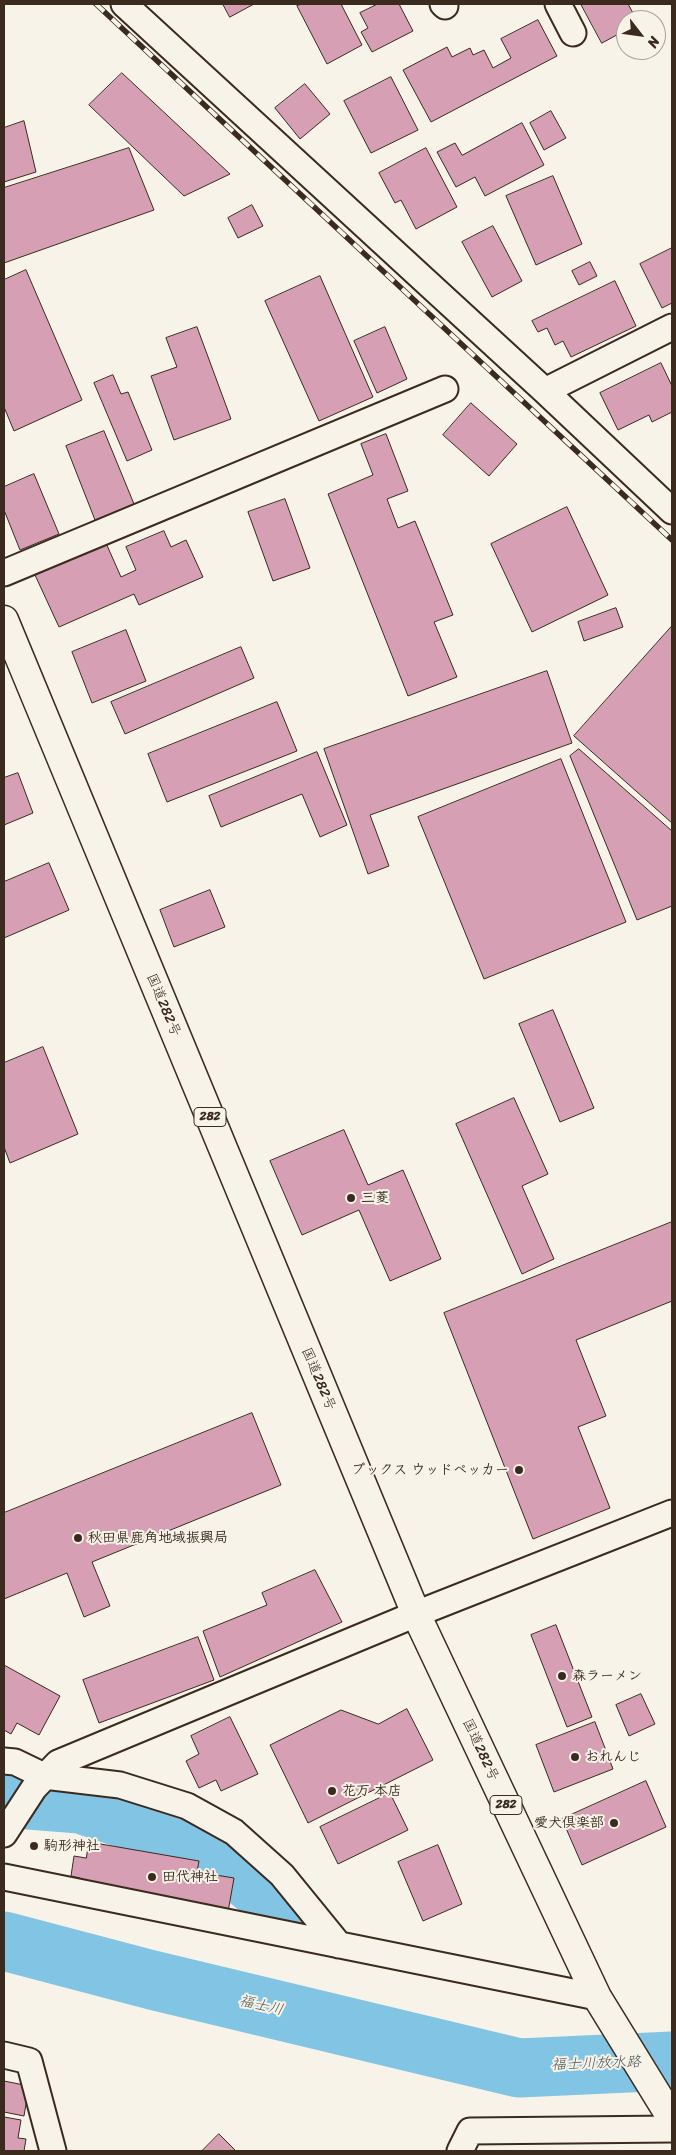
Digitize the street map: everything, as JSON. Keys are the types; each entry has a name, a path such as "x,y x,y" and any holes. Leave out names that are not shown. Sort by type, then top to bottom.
{"highway":[{"name":"国道282号","path":"4,620 416,1614 597,1997 672,2119"}],"street":[{"path":"124,4 545,391 672,511"},
{"path":"558,4 573,33"},
{"path":"545,391 672,327"},
{"path":"4,573 446,389"},
{"path":"9,1824 39,1782 58,1763 416,1614 672,1513"},
{"path":"4,1761 15,1762 39,1782 120,1785 187,1806 234,1832 282,1875 339,1946"},
{"path":"4,1877 597,1997"},
{"path":"4,2055 29,2061 53,2151"},
{"path":"460,2151 470,2131 672,2129"}],"building":[{"path":"223,4 254,4 230,17"},
{"path":"302,4 341,4 362,45 327,64 297,6"},
{"path":"378,4 399,4 413,31 372,52 361,32 368,28 360,13"},
{"path":"581,4 628,4 631,10 616,10 616,35 602,43"},
{"path":"538,20 557,56 431,122 403,70 447,47 452,57 470,48 473,55 484,50 493,68 511,58 501,39"},
{"path":"122,73 230,174 184,196 89,105"},
{"path":"391,77 418,130 371,153 344,101"},
{"path":"305,84 330,114 300,139 275,108"},
{"path":"551,111 566,138 544,150 530,123"},
{"path":"24,121 36,172 4,182 4,128"},
{"path":"522,123 544,165 485,196 475,177 456,187 437,152 455,143 462,155"},
{"path":"129,148 154,210 4,263 4,188"},
{"path":"426,148 457,207 416,229 401,200 395,203 379,173"},
{"path":"553,176 582,244 536,265 506,196"},
{"path":"252,205 263,226 238,238 228,218"},
{"path":"493,226 522,281 492,297 462,242"},
{"path":"672,248 672,303 662,308 640,264"},
{"path":"590,262 597,276 579,285 572,271"},
{"path":"26,270 82,400 14,431 4,407 4,280"},
{"path":"320,276 373,397 319,421 265,301"},
{"path":"615,281 636,326 571,357 563,341 555,345 547,328 538,332 532,321"},
{"path":"197,327 231,419 174,440 151,376 177,367 166,338"},
{"path":"385,327 407,379 377,393 354,341"},
{"path":"661,363 672,386 672,412 652,422 649,415 618,430 600,393"},
{"path":"113,375 121,394 128,392 152,450 127,461 94,383"},
{"path":"471,403 517,444 489,476 443,435"},
{"path":"104,431 134,504 95,520 66,446"},
{"path":"386,434 408,491 387,499 398,528 415,521 453,615 434,622 457,677 408,696 328,494 373,475 361,444"},
{"path":"34,474 59,534 20,550 4,510 4,487"},
{"path":"285,499 310,568 273,581 248,512"},
{"path":"567,507 608,595 532,632 491,544"},
{"path":"164,531 171,547 186,540 203,577 139,605 134,594 59,627 35,575 106,543 121,577 136,570 126,547"},
{"path":"616,608 623,627 584,641 578,622"},
{"path":"672,626 672,823 574,736"},
{"path":"126,630 146,681 92,703 72,652"},
{"path":"241,647 254,678 125,734 111,702"},
{"path":"547,671 572,743 370,815 389,866 368,874 324,749"},
{"path":"277,702 297,751 167,802 148,754"},
{"path":"579,749 672,831 672,906 637,920 570,756"},
{"path":"317,752 347,825 320,837 302,794 221,827 209,796"},
{"path":"561,759 626,922 484,979 418,817"},
{"path":"18,773 33,813 4,825 4,778"},
{"path":"49,863 69,910 4,938 4,882"},
{"path":"210,890 225,927 174,947 160,910"},
{"path":"553,1010 594,1108 560,1122 519,1024"},
{"path":"43,1047 78,1134 10,1163 4,1147 4,1063"},
{"path":"514,1098 548,1174 522,1186 554,1259 522,1274 456,1124"},
{"name":"三菱","path":"344,1130 368,1185 403,1170 441,1259 390,1281 359,1210 302,1235 270,1161"},
{"path":"672,1222 672,1301 576,1340 606,1416 578,1427 610,1508 533,1539 444,1313"},
{"name":"秋田県鹿角地域振興局","path":"252,1413 281,1485 92,1562 110,1606 84,1617 67,1573 4,1599 4,1513"},
{"path":"315,1570 342,1622 220,1677 203,1631 267,1605 262,1593"},
{"name":"森ラーメン","path":"556,1625 592,1717 567,1727 531,1635"},
{"path":"198,1637 214,1680 99,1723 83,1680"},
{"path":"4,1665 60,1696 39,1735 17,1723 11,1734 4,1730"},
{"path":"641,1694 655,1724 629,1736 616,1705"},
{"name":"花万 本店","path":"407,1709 433,1760 308,1823 270,1745 341,1710 378,1724"},
{"path":"230,1717 258,1774 221,1791 216,1780 199,1788 186,1761 199,1754 191,1736"},
{"name":"おれんじ","path":"595,1722 613,1769 554,1792 536,1745"},
{"name":"愛犬倶楽部","path":"646,1781 666,1827 582,1865 562,1819"},
{"path":"390,1793 408,1830 338,1864 320,1827"},
{"name":"田代神社","path":"89,1842 199,1861 197,1872 234,1878 228,1912 79,1886 80,1878 71,1876 74,1856 86,1858"},
{"path":"438,1845 462,1904 423,1921 398,1862"},
{"path":"4,2081 29,2086 24,2116 4,2112"},
{"path":"4,2117 21,2120 18,2138 26,2139 24,2151 4,2151"},
{"path":"219,2134 236,2151 202,2151"}],"waterway":[{"name":"福士川","path":"4,1798 80,1804 162,1831 224,1860 284,1909"},
{"name":"福士川","path":"4,1941 152,1980 519,2068 672,2061"}],"railway":[{"path":"96,4 672,540"}],"place":[{"name":"三菱","path":"351,1198"},
{"name":"ブックス ウッドペッカー","path":"519,1470"},
{"name":"秋田県鹿角地域振興局","path":"78,1538"},
{"name":"森ラーメン","path":"562,1676"},
{"name":"おれんじ","path":"575,1757"},
{"name":"花万 本店","path":"332,1791"},
{"name":"愛犬倶楽部","path":"614,1823"},
{"name":"駒形神社","path":"34,1846"},
{"name":"田代神社","path":"152,1877"}],"water label":[{"name":"福士川放水路","path":"596,2064"}]}
